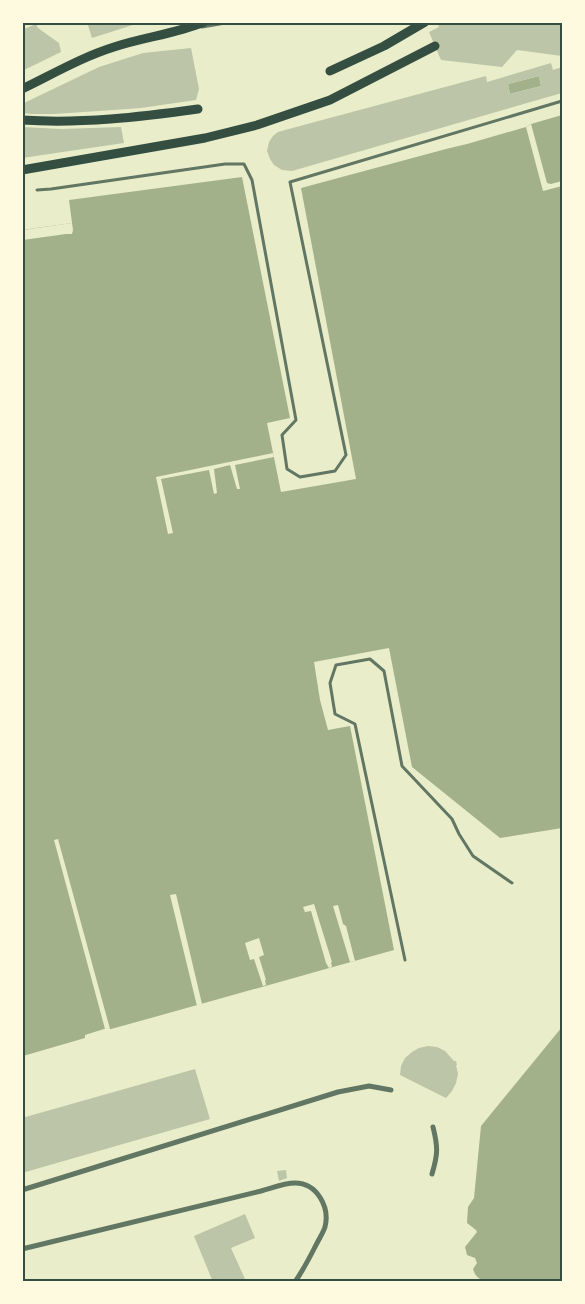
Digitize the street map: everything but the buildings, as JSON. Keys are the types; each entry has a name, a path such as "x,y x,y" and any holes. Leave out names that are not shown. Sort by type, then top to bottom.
{"main road":[{"path":"22,88 99,52 127,42 192,27 204,22"},
{"path":"330,71 384,46 425,22"},
{"path":"22,170 205,138 257,125 330,100 435,46"},
{"path":"22,120 105,119 198,109"}],"street":[{"path":"192,27 225,22"},
{"path":"22,1190 338,1092 369,1086 392,1090"},
{"path":"432,1174 437,1157 437,1141 433,1127"},
{"path":"22,1248 295,1183 311,1187 321,1198 325,1208 326,1224 295,1282"}],"lane":[{"path":"37,190 225,164 244,164 252,180 296,420 282,435 287,469 300,477 335,471 346,455 290,182 562,101"},
{"path":"405,960 355,724 335,714 330,683 336,665 370,659 384,671 402,766 452,819 473,856 512,883"}],"shaded area":[{"path":"539,76 541,86 510,94 508,84"},
{"path":"562,115 562,828 500,838 412,767 389,648 314,662 320,700 328,730 350,726 394,950 111,1029 104,1029 85,1035 85,1038 23,1056 22,230 72,223 69,200 242,177 290,418 267,423 281,492 356,479 301,188 467,144"},
{"path":"562,1027 562,1281 488,1282 480,1279 475,1274 473,1269 477,1263 475,1258 467,1255 465,1247 477,1232 467,1223 468,1207 474,1198 481,1126"}],"pier":[{"path":"531,124 547,183 551,184 562,181 562,186 543,191 526,127"},
{"path":"72,223 72,234 23,240 23,230"},
{"path":"273,453 274,457 235,465 240,489 237,489 230,465 214,469 217,493 214,494 209,470 161,479 173,533 168,534 156,477"},
{"path":"58,839 110,1029 105,1029 54,840"},
{"path":"176,894 202,1004 197,1006 170,895"},
{"path":"314,904 332,962 332,967 329,968 311,911 305,912 303,907"},
{"path":"338,905 343,924 346,926 355,961 350,962 333,906"},
{"path":"259,938 264,955 259,957 266,980 266,985 263,986 254,959 250,960 245,943"}]}
